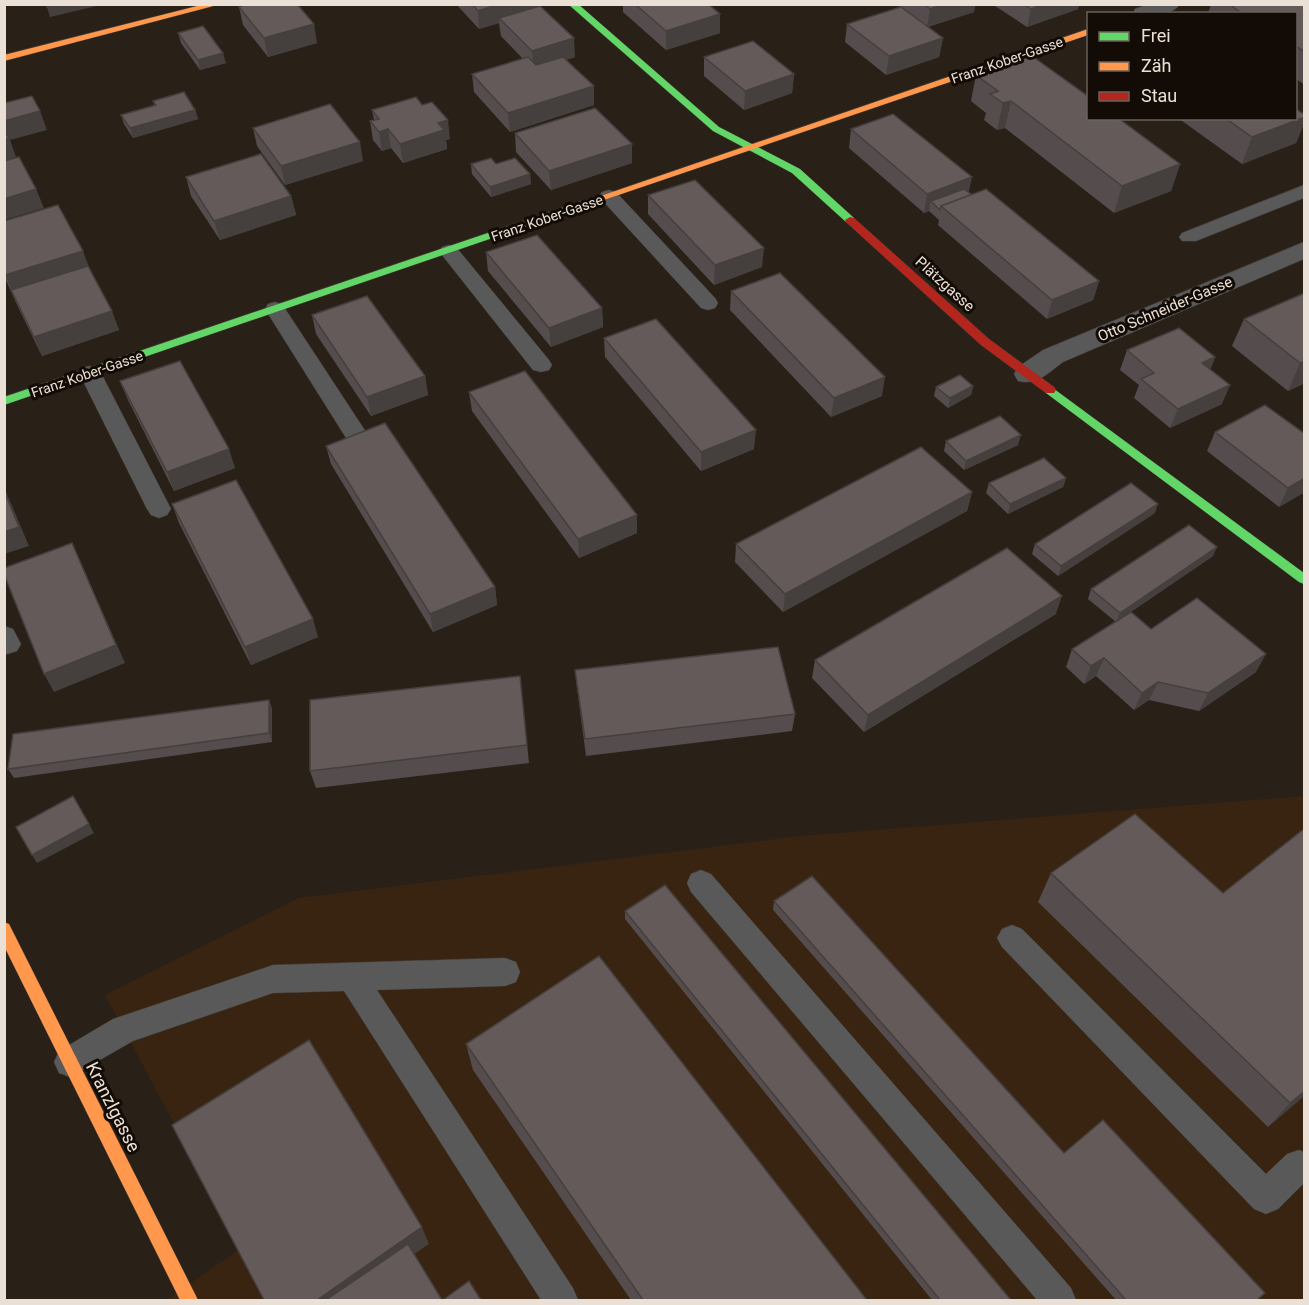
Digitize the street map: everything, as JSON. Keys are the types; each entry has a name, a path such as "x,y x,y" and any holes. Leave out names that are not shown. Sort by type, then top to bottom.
{"street":[{"path":"4,58 217,4"},
{"name":"Plätzgasse","path":"572,4 716,129 796,171 985,342 1305,579"},
{"path":"1148,12 1170,4"},
{"name":"Franz Kober-Gasse","path":"5,400 1087,33"},
{"name":"Otto Schneider-Gasse","path":"1028,374 1053,356 1305,250"},
{"name":"Kranzlgasse","path":"4,929 189,1300"}],"lane":[{"path":"1189,237 1305,191"},
{"path":"609,196 708,303"},
{"path":"449,251 541,365"},
{"path":"275,309 356,435"},
{"path":"90,373 159,509"},
{"path":"4,636 8,644 4,645"},
{"path":"701,882 1059,1300"},
{"path":"1012,938 1266,1197 1303,1166"},
{"path":"70,1062 124,1029 273,979 505,972"},
{"path":"351,976 561,1300"}],"shaded area":[{"path":"1304,796 1304,1300 166,1300 241,1248 105,995 299,898 800,836"}],"building":[{"path":"246,4 297,4 314,24 264,38 239,7"},
{"path":"472,4 499,4 478,11"},
{"path":"635,4 708,4 720,14 666,31"},
{"path":"924,4 944,4 930,9"},
{"path":"1024,4 1043,4 1031,9"},
{"path":"1229,4 1305,4 1305,52 1297,47 1297,12 1240,12"},
{"path":"540,6 574,38 532,51 499,18"},
{"path":"901,7 943,38 889,56 847,24"},
{"path":"203,26 223,53 198,60 178,33"},
{"path":"753,41 794,74 745,91 704,57"},
{"path":"1032,56 1087,96 1087,120 1121,120 1180,164 1122,186 1011,101 1003,103 990,94 998,91 976,75"},
{"path":"528,57 536,65 563,57 594,86 508,113 472,74"},
{"path":"184,92 195,110 130,128 121,115 156,105 153,101"},
{"path":"32,96 40,111 4,121 4,103"},
{"path":"416,97 422,105 432,102 448,120 438,123 444,130 400,144 388,129 379,132 370,121 379,119 372,110"},
{"path":"330,104 360,142 281,166 253,128"},
{"path":"595,108 632,144 549,171 515,133"},
{"path":"1297,110 1305,115 1305,117 1252,137 1228,120 1297,120"},
{"path":"893,114 972,177 927,194 851,129"},
{"path":"4,130 9,138 4,140"},
{"path":"261,154 291,196 214,221 186,177"},
{"path":"19,157 36,189 4,199 4,161"},
{"path":"491,158 496,164 515,158 530,174 490,187 471,164"},
{"path":"695,180 764,248 715,265 648,195"},
{"path":"964,189 972,195 941,206 940,210 931,201"},
{"path":"986,189 1099,281 1052,300 941,206"},
{"path":"58,205 83,251 5,275 4,221"},
{"path":"537,235 602,308 549,328 486,252"},
{"path":"88,266 112,311 34,337 11,290"},
{"path":"780,273 885,377 834,398 731,291"},
{"path":"1305,293 1305,361 1300,363 1244,319"},
{"path":"367,296 425,376 367,397 312,315"},
{"path":"656,319 756,430 701,452 604,338"},
{"path":"1179,328 1215,357 1202,363 1230,385 1178,409 1141,379 1154,373 1127,350"},
{"path":"180,361 229,449 167,472 120,381"},
{"path":"525,371 637,515 578,539 469,392"},
{"path":"960,375 973,386 950,398 936,387"},
{"path":"1265,405 1305,434 1305,478 1288,488 1215,432"},
{"path":"1000,416 1021,435 966,461 946,441"},
{"path":"385,423 495,587 430,614 326,446"},
{"path":"921,447 972,492 785,594 736,544"},
{"path":"1044,458 1066,478 1010,504 989,483"},
{"path":"236,480 313,619 245,647 172,504"},
{"path":"1131,483 1158,504 1061,566 1035,544"},
{"path":"4,491 19,527 4,532"},
{"path":"1189,525 1217,547 1120,613 1091,589"},
{"path":"72,543 116,645 44,674 4,574 4,568"},
{"path":"1007,548 1062,596 868,715 815,660"},
{"path":"1197,598 1266,654 1208,693 1158,682 1142,693 1104,658 1091,666 1072,649 1131,612 1151,629"},
{"path":"778,647 795,714 585,739 575,670"},
{"path":"520,676 527,745 310,771 310,700"},
{"path":"269,700 269,733 8,769 13,734"},
{"path":"73,796 89,824 32,855 16,827"},
{"path":"1135,814 1223,893 1305,828 1305,1091 1290,1103 1051,873"},
{"path":"812,876 1064,1153 1103,1120 1265,1293 1257,1300 1126,1300 774,901"},
{"path":"665,885 1011,1300 940,1300 625,911"},
{"path":"599,956 867,1300 643,1300 466,1044"},
{"path":"309,1040 422,1227 317,1300 264,1300 172,1125"},
{"path":"408,1244 442,1300 326,1300"},
{"path":"469,1281 481,1300 443,1300"}],"traffic: fast":[{"path":"572,4 716,129 796,171 850,220"},
{"path":"4,401 591,201"},
{"path":"1050,390 1304,579"}],"traffic: slow":[{"path":"4,58 217,4"},
{"path":"591,201 1087,32"},
{"path":"4,929 189,1300"}],"traffic: jam":[{"path":"850,220 985,342 1050,390"}]}
